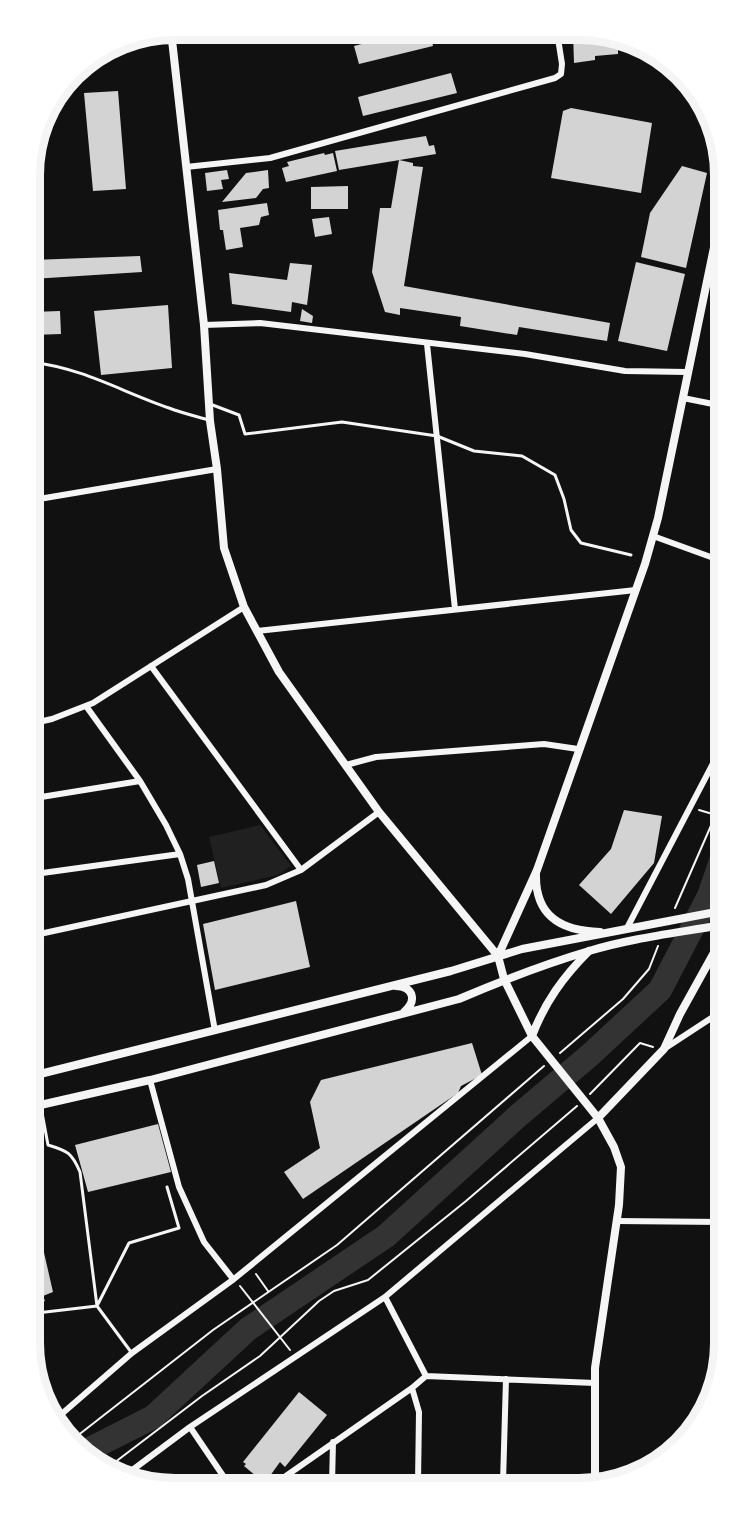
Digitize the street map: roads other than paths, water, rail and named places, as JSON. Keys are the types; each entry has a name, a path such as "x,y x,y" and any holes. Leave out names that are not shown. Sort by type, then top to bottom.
{"main road":[{"path":"40,1074 393,986 498,956 604,932 713,912"},
{"path":"40,1105 150,1080 459,999 504,980 590,951 713,926"},
{"path":"393,986 406,987 413,996 410,1007 401,1014"}],"street":[{"path":"186,167 270,158 555,78 561,74 562,64 558,40"},
{"path":"172,41 204,325 210,421 218,469 224,548 244,607 279,672 379,812 498,956 504,980 532,1036 587,1101 614,1147 621,1167 616,1221 595,1368 596,1476"},
{"path":"498,956 537,870 653,536 714,247"},
{"path":"204,325 260,323 525,354 625,370 687,372"},
{"path":"427,344 455,609"},
{"path":"683,398 714,404"},
{"path":"41,499 218,469"},
{"path":"653,536 714,558"},
{"path":"257,631 636,590"},
{"path":"41,722 86,706 244,607"},
{"path":"151,666 301,870"},
{"path":"86,706 140,781 166,825 180,855 192,902 215,1031"},
{"path":"346,765 376,757 544,744 578,749"},
{"path":"631,927 714,763"},
{"path":"40,797 140,781"},
{"path":"40,934 266,885 301,870 379,812"},
{"path":"40,873 180,855"},
{"path":"537,870 539,898 553,918 564,927 578,931 604,932"},
{"path":"61,1415 132,1353 233,1279 532,1036 543,1008 570,970 590,951"},
{"path":"664,1049 680,1014 713,954"},
{"path":"133,1470 190,1427 385,1297 598,1118 664,1049 713,1017"},
{"path":"150,1080 180,1187 204,1242 233,1279"},
{"path":"616,1221 713,1222"},
{"path":"385,1297 426,1376"},
{"path":"283,1478 426,1376 595,1383"},
{"path":"503,1478 506,1379"},
{"path":"412,1388 419,1412 418,1478"},
{"path":"190,1427 225,1478"},
{"path":"332,1478 333,1442"}],"lane":[{"path":"41,363 60,365 106,381 168,408 210,421"},
{"path":"209,404 239,415 245,434 342,422 437,436 474,451 522,456 555,475 564,499 571,530 580,543 631,555"},
{"path":"40,1115 48,1145 66,1150 74,1158 80,1172 97,1306 132,1353"},
{"path":"97,1306 129,1243 179,1228 167,1187"},
{"path":"40,1313 97,1306"}],"waterway":[{"path":"91,1448 153,1417 248,1329 386,1236 519,1115 590,1055 660,990 709,896 713,883"}]}
